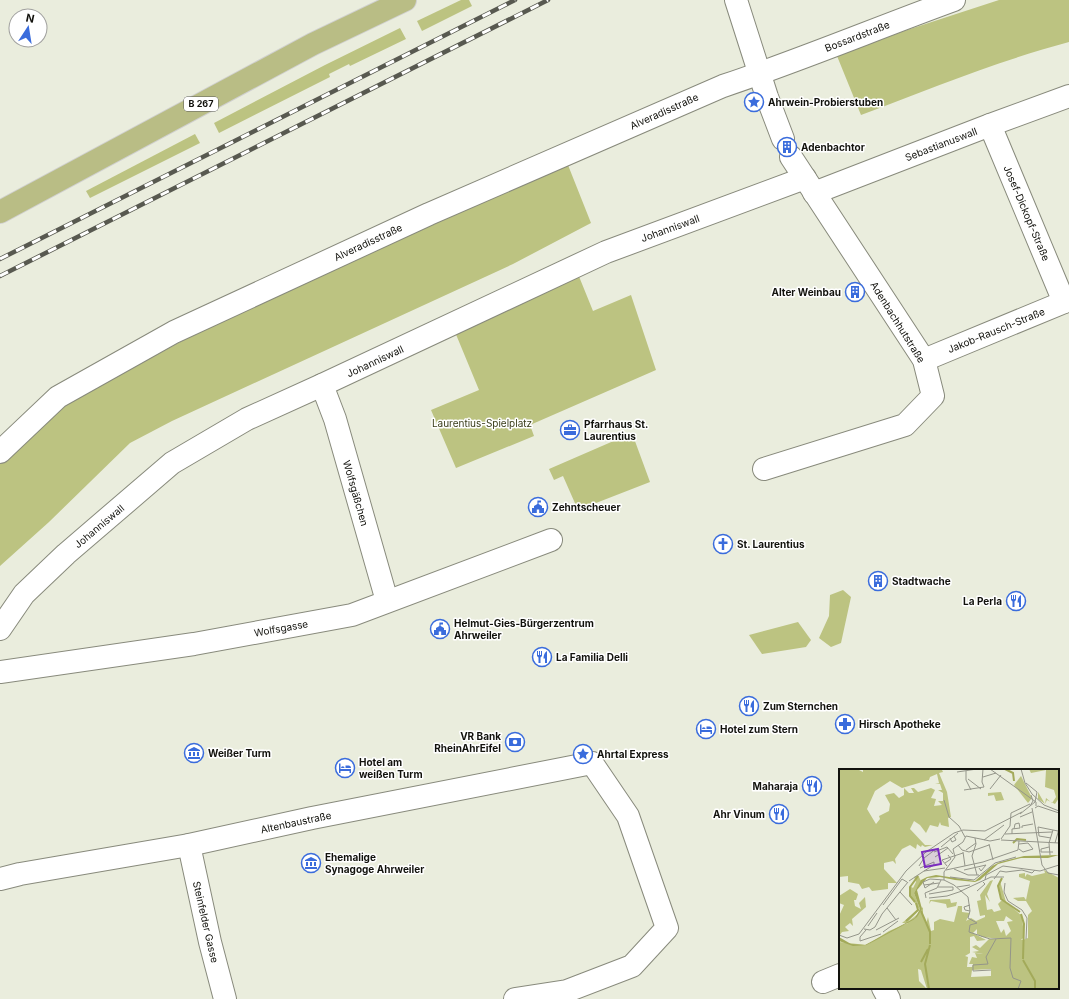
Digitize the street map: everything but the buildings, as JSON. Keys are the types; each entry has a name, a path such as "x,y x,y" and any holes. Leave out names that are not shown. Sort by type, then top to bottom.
{"main road":[{"name":"B 267","path":"0,212 313,44 405,0"}],"street":[{"name":"Adenbachhutstraße","path":"736,0 772,111 787,148 810,186 924,360 933,396 905,425 764,469"},
{"name":"Bossardstraße","path":"760,73 954,0"},
{"name":"Alveradisstraße","path":"0,452 58,397 174,332 429,214 723,86 760,73"},
{"name":"Sebastianuswall","path":"810,186 990,125 1069,96"},
{"name":"Josef-Dickopf-Straße","path":"990,125 1067,301"},
{"name":"Johanniswall","path":"0,629 24,594 66,554 172,463 247,420 606,252 810,186"},
{"name":"Jakob-Rausch-Straße","path":"924,360 1067,301"},
{"name":"Wolfsgäßchen","path":"322,386 335,419 387,601"},
{"name":"Wolfsgasse","path":"0,672 194,644 352,615 550,540"},
{"name":"Altenbaustraße","path":"0,879 20,874 189,845 312,818 592,763 628,816 667,928 632,966 567,990 516,999"},
{"name":"Steinfelder Gasse","path":"189,845 210,942 225,999"},
{"path":"884,989 889,999"}],"green space":[{"path":"461,0 469,0 472,6 422,31 417,21"},
{"path":"999,0 1069,0 1069,42 1016,58 938,85 861,115 837,56 904,31"},
{"path":"400,28 406,39 350,66 349,64 329,74 330,77 219,133 214,123"},
{"path":"195,134 200,143 90,198 86,191"},
{"path":"566,160 591,223 513,264 172,421 130,443 49,522 0,566 0,464 64,405 182,341 320,274"},
{"name":"Laurentius-Spielplatz","path":"578,274 593,311 631,295 656,370 530,425 534,436 456,468 431,410 479,390 455,332"},
{"path":"632,433 650,482 578,510 563,476 554,480 549,469"},
{"path":"843,590 851,597 841,643 831,647 819,638 829,616 830,595"},
{"path":"798,622 811,640 806,647 762,654 749,635"}],"railway":[{"path":"0,259 515,0"},
{"path":"0,276 548,0"}],"place":[{"name":"Ahrwein-Probierstuben","path":"754,102"},
{"name":"Adenbachtor","path":"787,147"},
{"name":"Alter Weinbau","path":"855,292"},
{"name":"Pfarrhaus St. Laurentius","path":"570,430"},
{"name":"Zehntscheuer","path":"538,507"},
{"name":"St. Laurentius","path":"723,544"},
{"name":"Stadtwache","path":"878,581"},
{"name":"La Perla","path":"1016,601"},
{"name":"Helmut-Gies-Bürgerzentrum Ahrweiler","path":"440,629"},
{"name":"La Familia Delli","path":"542,657"},
{"name":"Zum Sternchen","path":"749,706"},
{"name":"Hirsch Apotheke","path":"845,724"},
{"name":"Hotel zum Stern","path":"706,729"},
{"name":"VR Bank RheinAhrEifel","path":"515,742"},
{"name":"Weißer Turm","path":"194,753"},
{"name":"Ahrtal Express","path":"583,754"},
{"name":"Hotel am weißen Turm","path":"345,768"},
{"name":"Maharaja","path":"812,786"},
{"name":"Ahr Vinum","path":"779,814"},
{"name":"Ehemalige Synagoge Ahrweiler","path":"311,863"}]}
